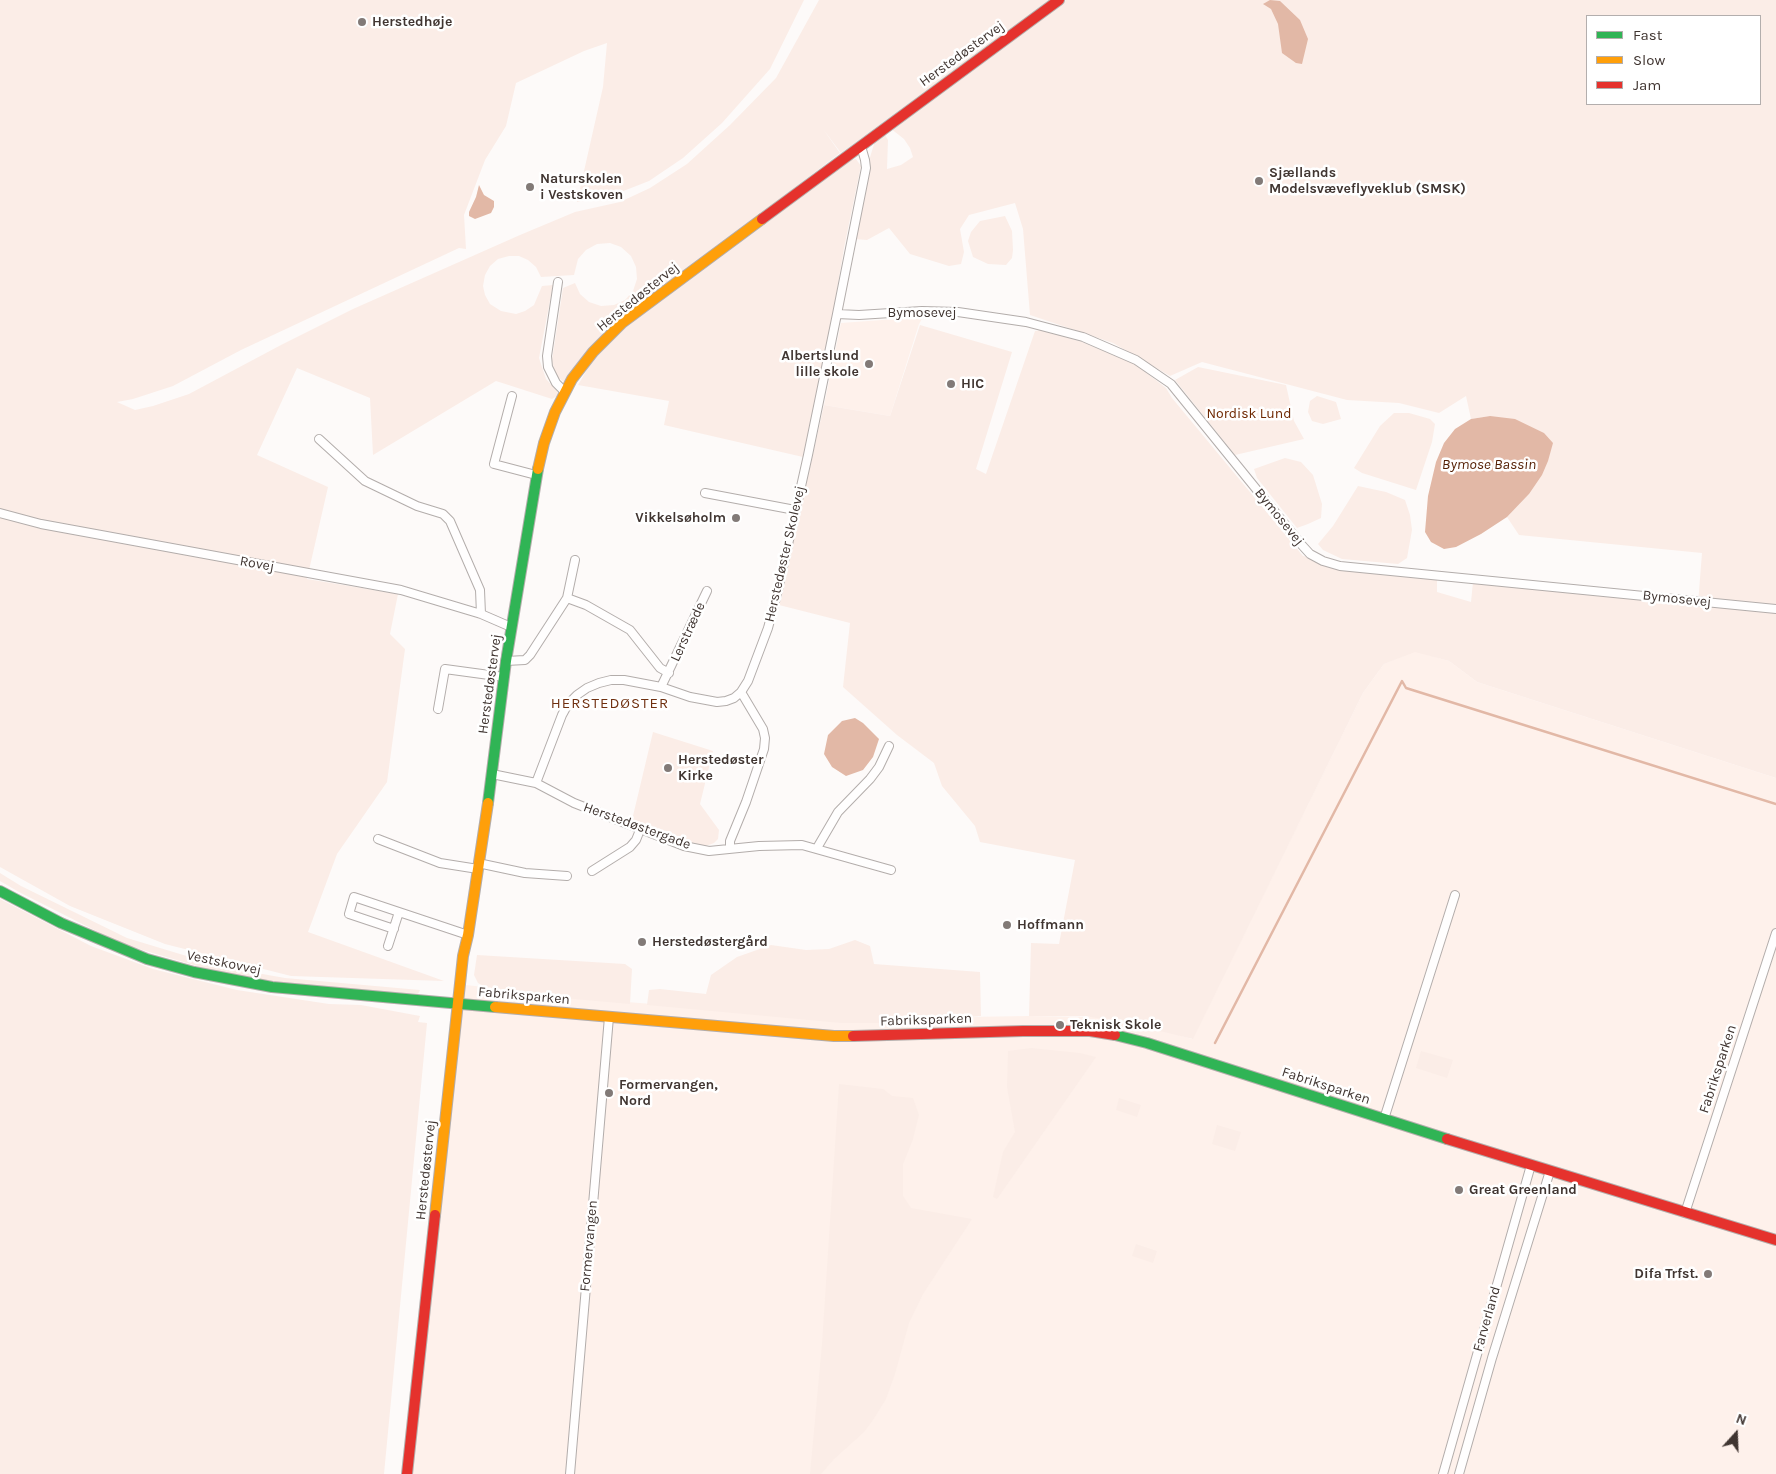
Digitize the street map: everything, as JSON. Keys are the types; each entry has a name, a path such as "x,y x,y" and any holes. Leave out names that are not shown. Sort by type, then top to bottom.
{"street":[{"name":"Herstedøstervej","path":"407,1474 463,956 468,935 492,774 506,661 536,475 544,443 555,412 572,379 593,352 622,323 1059,0"},
{"name":"Herstedøster Skolevej","path":"741,692 748,681 768,628 777,594 838,314 866,168 861,146"},
{"path":"558,282 547,356 548,367 556,383 565,392"},
{"name":"Bymosevej","path":"838,314 859,315 922,311 958,312 1026,322 1083,337 1136,360 1171,384 1300,544 1310,554 1322,561 1350,567 1776,609"},
{"path":"512,396 494,464 536,475"},
{"path":"319,439 365,481 417,506 443,514 450,521 480,590 481,614"},
{"path":"705,493 795,510"},
{"name":"Rovej","path":"0,513 41,524 400,590 481,614 512,627"},
{"path":"506,661 525,660 567,598 575,560"},
{"name":"Lerstræde","path":"661,687 707,591"},
{"name":"Lerstræde","path":"567,598 586,605 630,630 660,668 669,673"},
{"path":"438,709 445,669 504,676"},
{"path":"536,783 568,704 577,695 593,685 611,680 624,680 661,687 690,697 717,702 734,698 741,692 763,729 765,738 764,749 746,802 730,841 730,849"},
{"path":"817,848 838,812 874,773 889,746"},
{"name":"Herstedøstergade","path":"492,774 536,783 574,803 684,846 709,851 784,844 802,845 891,870"},
{"path":"592,871 630,847 636,840 640,830"},
{"path":"378,840 440,863 567,876"},
{"name":"Vestskovvej","path":"0,890 61,923 101,941 147,959 194,972 272,987 458,1005"},
{"name":"Fabriksparken","path":"1384,1119 1454,895"},
{"path":"394,929 349,914 354,897 468,935"},
{"path":"388,946 399,912"},
{"name":"Fabriksparken","path":"1685,1213 1776,933"},
{"name":"Fabriksparken","path":"458,1005 834,1036 951,1034 1023,1030 1090,1031 1148,1044 1776,1240"},
{"name":"Formervangen","path":"570,1474 609,1017"},
{"name":"Farverland","path":"1442,1474 1531,1165"},
{"name":"Farverland","path":"1459,1474 1550,1171"},
{"path":"1493,1297 1510,1302"},
{"path":"1455,1432 1470,1436"},
{"path":"1446,1461 1461,1465"}],"shaded area":[{"name":"Albertslund lille skole","path":"923,317 919,324 890,416 824,405 841,323"},
{"path":"1415,651 1449,661 1477,682 1776,778 1776,1474 408,1474 456,984 627,1002 842,1019 1029,1016 1099,1017 1145,1025 1192,1039 1363,693 1384,664"}],"green space":[{"path":"0,0 804,0 770,69 722,123 683,158 649,181 608,197 577,202 603,87 607,43 584,51 516,83 506,126 485,160 464,215 466,249 459,248 241,350 173,386 133,399 117,402 135,410 189,394 353,309 520,235 575,212 620,202 650,188 687,164 730,125 776,78 819,0 1050,0 841,153 823,129 840,153 620,321 565,383 555,375 552,360 563,288 575,283 580,294 589,302 601,306 614,305 625,300 633,291 637,279 636,267 631,256 621,247 610,243 597,244 586,250 578,259 574,275 541,277 536,267 528,260 519,256 498,259 490,266 485,275 483,286 490,304 501,311 516,314 525,311 534,305 542,286 553,285 539,358 546,379 560,394 552,399 496,381 373,455 370,398 297,368 257,455 328,487 307,579 398,594 390,634 405,649 387,782 337,854 308,932 444,981 291,976 165,944 70,906 0,867"},
{"path":"1066,0 1776,0 1776,778 1477,682 1449,661 1415,652 1384,664 1363,693 1193,1039 1126,1023 1085,1016 1029,1016 1031,943 1059,944 1075,860 980,842 975,826 942,786 934,763 897,735 843,687 850,623 779,605 824,405 890,416 920,325 1012,352 976,469 986,474 1035,331 1042,330 1082,342 1135,364 1166,388 1172,398 1303,556 1437,577 1437,592 1471,602 1473,582 1698,604 1702,553 1519,535 1507,517 1529,494 1490,416 1471,419 1466,396 1439,413 1399,403 1347,400 1202,362 1170,376 1113,343 1030,315 1023,229 1015,203 969,215 960,229 964,252 961,264 949,266 910,254 889,228 867,240 854,239 867,167 875,141 884,133 888,140 887,169 901,165 913,157 904,139 890,128 906,119"},
{"path":"856,159 861,166 844,248 832,320 803,457 664,425 669,401 578,385 595,356 625,327 847,161"},
{"path":"1005,216 1012,231 1012,258 1006,265 988,264 973,257 968,241 971,232 980,221"},
{"name":"Nordisk Lund","path":"1198,367 1286,385 1294,421 1304,439 1235,455 1175,380"},
{"name":"Nordisk Lund","path":"1317,396 1336,402 1341,419 1323,424 1312,421 1308,412 1310,401"},
{"path":"1394,413 1409,413 1430,419 1435,424 1432,442 1416,490 1362,473 1354,468 1380,426"},
{"name":"Nordisk Lund","path":"1285,458 1301,462 1313,475 1322,504 1321,518 1297,528 1257,478 1254,469"},
{"path":"1358,486 1386,492 1405,500 1412,530 1407,558 1398,564 1342,559 1323,550 1318,544 1333,526"},
{"path":"653,732 713,751 700,804 719,830 718,839 714,843 706,846 688,842 632,820"},
{"path":"0,873 21,886 127,938 223,967 285,978 420,990 418,994 358,990 284,983 221,973 122,944 0,881"},
{"path":"0,899 91,946 153,969 237,990 329,1004 361,1005 420,1016 418,1022 427,1023 384,1474 0,1474"},
{"path":"855,940 870,946 874,964 980,972 981,1016 891,1023 841,1023 647,1005 649,990 660,989 706,994 711,975 737,957 771,945 806,950 829,949"},
{"path":"477,955 625,964 632,969 630,1004 495,992 478,983 474,975"},
{"path":"1031,1048 1080,1053 1096,1057 997,1199 993,1197 1003,1152 1015,1132 1007,1087 1008,1051"},
{"path":"1421,1051 1453,1060 1447,1078 1416,1068"},
{"path":"839,1084 883,1089 892,1096 913,1098 919,1115 913,1139 903,1164 903,1196 911,1208 972,1219 923,1294 909,1323 886,1399 873,1420 864,1432 834,1459 821,1474 810,1474 822,1344"},
{"path":"1119,1098 1141,1105 1137,1117 1116,1110"},
{"path":"1217,1125 1241,1132 1235,1151 1212,1144"},
{"path":"1136,1244 1157,1251 1153,1263 1132,1256"}],"water":[{"path":"1270,0 1280,1 1300,20 1308,39 1302,64 1296,63 1282,53 1278,24 1271,9 1263,4"},
{"path":"479,185 484,195 494,201 494,207 491,213 475,219 469,216 469,212"},
{"name":"Bymose Bassin","path":"1490,416 1515,419 1544,433 1553,443 1548,461 1542,475 1529,494 1507,517 1456,547 1444,549 1431,542 1425,532 1428,496 1436,462 1444,443 1455,429 1471,419"},
{"path":"855,718 863,723 879,739 873,757 863,770 846,776 832,767 824,754 828,735 842,721"}],"waterway":[{"path":"1215,1043 1402,681 1406,688 1776,804"}],"traffic: fast":[{"path":"488,803 506,661 538,469"},
{"path":"0,891 61,923 147,959 194,972 272,987 495,1007"},
{"path":"1115,1035 1147,1043 1447,1139"}],"traffic: slow":[{"path":"538,469 544,443 555,412 572,379 593,352 622,323 762,219"},
{"path":"435,1215 463,956 468,935 488,803"},
{"path":"495,1007 834,1036 853,1036"}],"traffic: jam":[{"path":"762,219 1059,0"},
{"path":"853,1036 1023,1031 1090,1031 1115,1035"},
{"path":"1447,1139 1776,1240"},
{"path":"407,1474 435,1215"}],"place":[{"name":"Herstedhøje","path":"362,22"},
{"name":"Sjællands Modelsvæveflyveklub (SMSK)","path":"1259,181"},
{"name":"Naturskolen i Vestskoven","path":"530,187"},
{"name":"Albertslund lille skole","path":"869,364"},
{"name":"HIC","path":"951,384"},
{"name":"Vikkelsøholm","path":"736,518"},
{"name":"Herstedøster Kirke","path":"668,768"},
{"name":"Hoffmann","path":"1007,925"},
{"name":"Herstedøstergård","path":"642,942"},
{"name":"Teknisk Skole","path":"1060,1025"},
{"name":"Formervangen, Nord","path":"609,1093"},
{"name":"Great Greenland","path":"1459,1190"},
{"name":"Difa Trfst.","path":"1708,1274"}],"district":[{"name":"HERSTEDØSTER","path":"610,704"}]}
